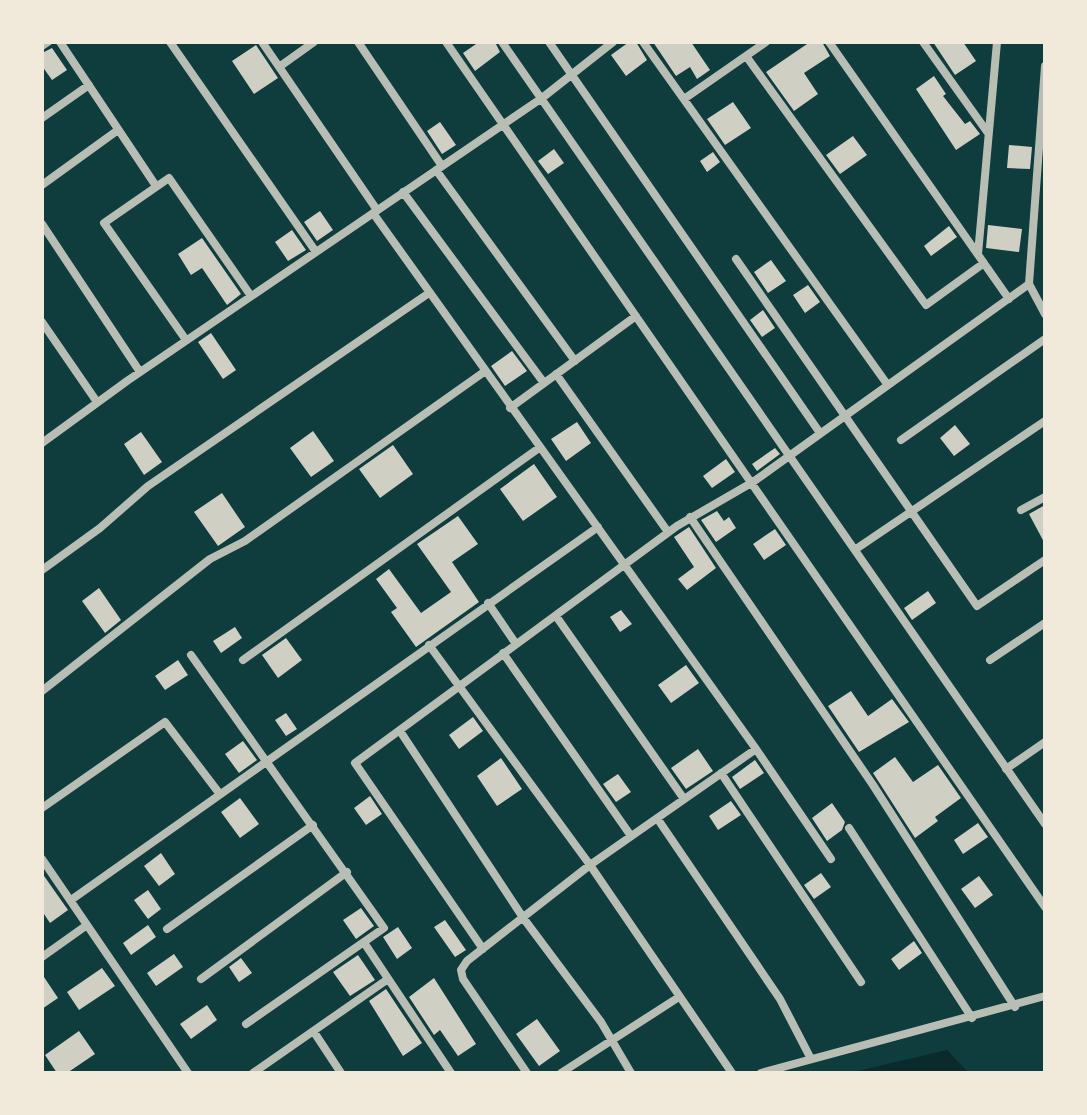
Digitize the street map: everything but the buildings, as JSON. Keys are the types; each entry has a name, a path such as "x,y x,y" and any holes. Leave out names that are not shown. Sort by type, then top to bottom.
{"street":[{"path":"42,46 48,42"},
{"path":"60,42 156,186"},
{"path":"170,42 316,252"},
{"path":"262,42 484,372 598,527 831,859"},
{"path":"279,67 314,42"},
{"path":"358,42 439,168 575,361"},
{"path":"446,42 1045,907"},
{"path":"502,42 791,453 1045,824"},
{"path":"549,42 820,433"},
{"path":"42,443 186,340 542,98 613,42"},
{"path":"643,42 887,384"},
{"path":"684,99 766,42"},
{"path":"829,42 1009,299"},
{"path":"923,42 989,133"},
{"path":"746,56 926,305 981,259 997,42"},
{"path":"1045,66 1029,284 1045,314"},
{"path":"42,118 89,85"},
{"path":"42,185 118,130"},
{"path":"186,340 104,223 156,186 169,178 251,296"},
{"path":"403,192 544,383"},
{"path":"42,224 140,372"},
{"path":"736,259 977,606 1045,560"},
{"path":"483,949 355,763 625,567 668,532 753,482 843,414 1029,284"},
{"path":"42,570 100,528 148,486 429,293"},
{"path":"510,408 636,316"},
{"path":"43,324 97,402"},
{"path":"901,440 1045,339"},
{"path":"42,691 210,559 245,541 484,372"},
{"path":"556,374 668,532"},
{"path":"856,549 1045,421"},
{"path":"243,660 539,448"},
{"path":"1021,510 1045,497"},
{"path":"690,517 873,785 1015,1007"},
{"path":"71,900 598,527"},
{"path":"488,603 516,644"},
{"path":"556,616 684,799"},
{"path":"990,660 1045,623"},
{"path":"429,645 590,865 732,1073"},
{"path":"503,653 631,836"},
{"path":"191,655 384,928 246,1024"},
{"path":"42,808 165,722 219,793"},
{"path":"400,731 524,919 612,1040 631,1073"},
{"path":"1006,769 1045,742"},
{"path":"527,1073 463,979 461,970 467,961 590,865 756,749"},
{"path":"721,773 861,982"},
{"path":"657,818 780,999 810,1057"},
{"path":"167,929 313,825"},
{"path":"849,828 972,1018"},
{"path":"42,859 188,1073"},
{"path":"201,979 347,872"},
{"path":"42,957 87,925"},
{"path":"365,944 451,1073"},
{"path":"253,1073 388,979"},
{"path":"761,1073 810,1057 1015,1007 1045,996"},
{"path":"561,1073 679,997"},
{"path":"314,1032 341,1073"}],"water":[{"path":"947,1050 969,1073 849,1073"}]}
